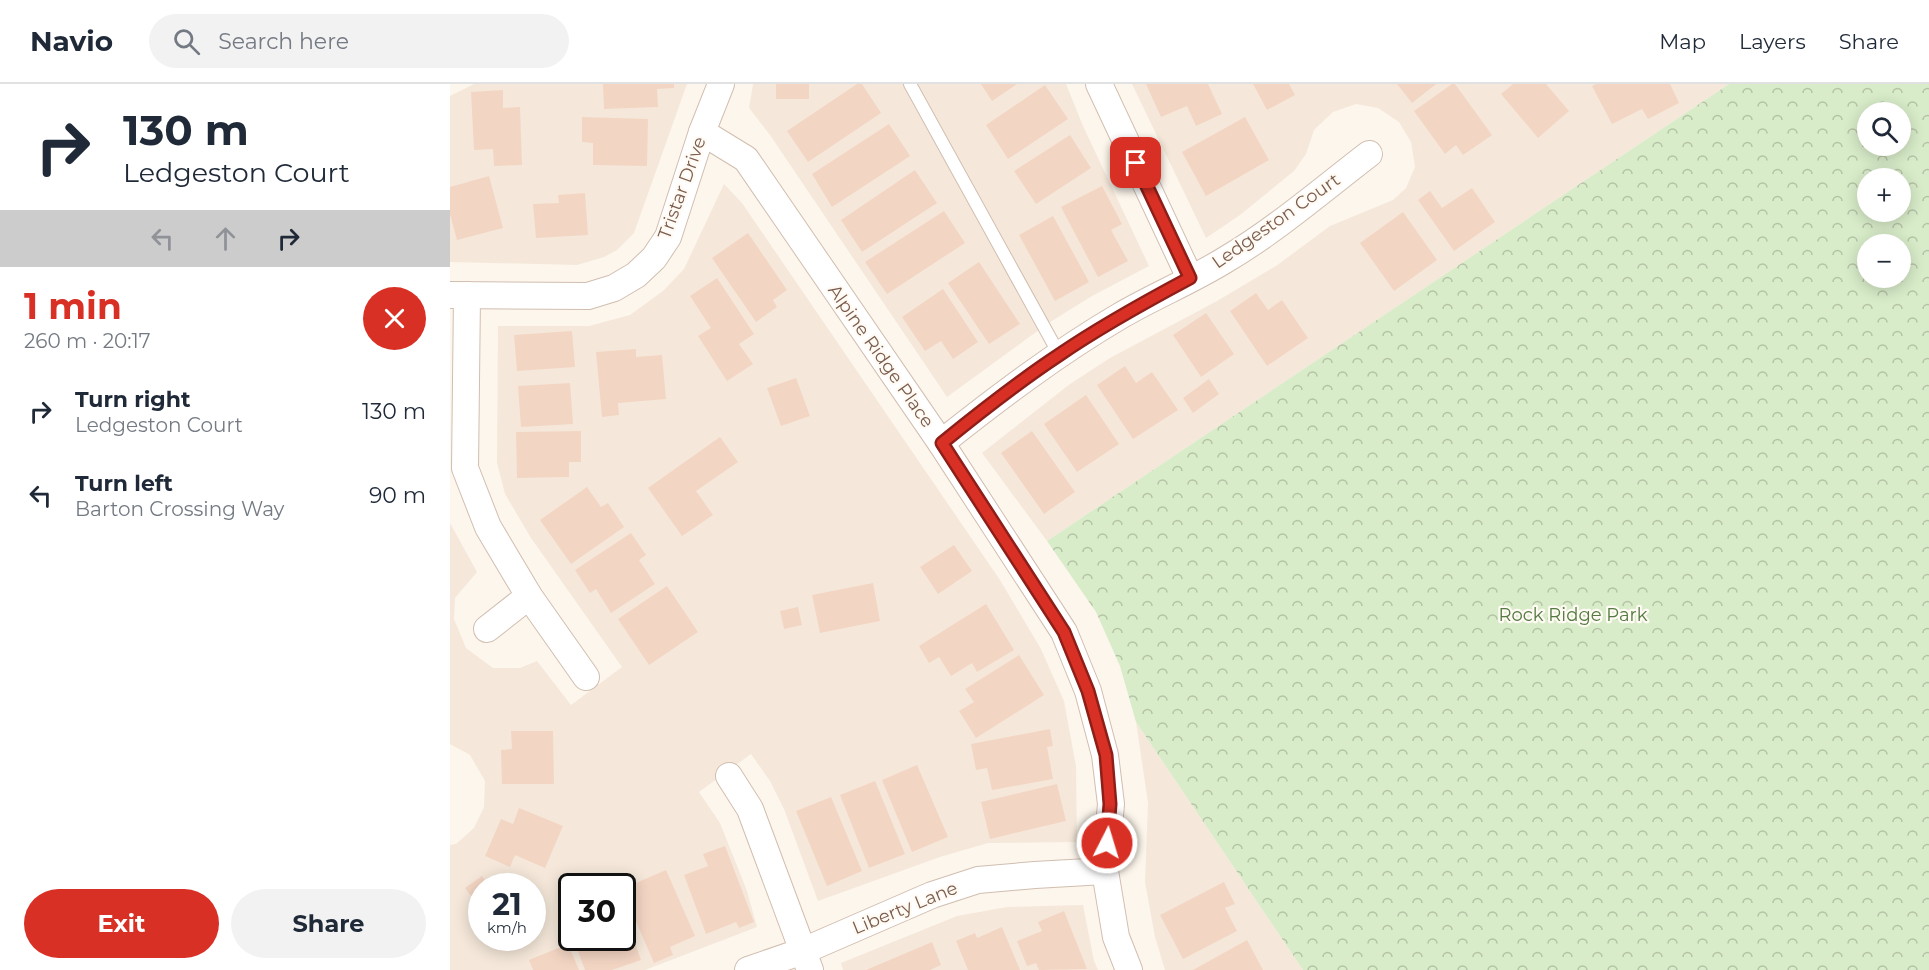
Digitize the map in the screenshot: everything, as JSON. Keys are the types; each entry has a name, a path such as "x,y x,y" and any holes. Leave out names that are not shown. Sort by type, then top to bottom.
{"street":[{"name":"Tristar Drive","path":"459,295 588,296 614,288 636,275 654,258 668,237 702,132 721,84"},
{"path":"1099,84 1190,278"},
{"name":"Alpine Ridge Place","path":"702,132 746,159 942,443 1064,632 1088,691 1106,755 1110,794 1105,871 1116,937 1129,970"},
{"name":"Ledgeston Court","path":"942,443 1000,396 1059,354 1120,316 1224,261 1263,235 1369,154"},
{"path":"459,295 465,468 488,527 529,596 586,677"},
{"path":"488,629 529,596"},
{"path":"729,776 750,808 807,961"},
{"name":"Liberty Lane","path":"748,970 807,961 932,895 978,880 1035,874 1105,871"}],"lane":[{"path":"910,84 1059,354"}],"shaded area":[{"path":"474,84 687,84 634,233 617,250 604,257 577,265 450,262 450,96"},
{"path":"753,84 1066,84 1083,126 1149,266 1092,296 1047,324 947,397 770,135 749,108"},
{"path":"1132,84 1729,84 1047,541 982,453 1070,384 1110,358 1217,301 1276,266 1330,226 1393,200 1406,188 1415,167 1411,142 1399,122 1378,108 1356,104 1333,112 1314,130 1306,154 1294,171 1240,215 1206,238"},
{"path":"724,184 742,203 1000,580 1041,649 1064,701 1076,766 1077,842 988,843 940,857 818,901 784,809 770,781 751,754 699,792 720,823 747,891 757,927 645,970 450,970 450,845 456,844 474,828 484,807 485,781 470,755 450,744 450,523 477,572 455,598 454,619 466,648 493,668 520,668 537,661 571,705 622,667 531,538 505,494 497,463 498,326 589,326 630,315 663,291 684,269"},
{"path":"1136,722 1303,970 1165,970 1155,937 1145,882 1148,803"},
{"path":"1083,905 1094,961 1098,970 843,970 841,963 957,916 1007,907"}],"green space":[{"name":"Rock Ridge Park","path":"1729,84 1929,84 1929,970 1303,970 1136,722 1120,666 1096,612 1047,541"}],"building":[{"path":"603,84 674,84 674,88 657,89 658,107 604,109"},
{"path":"776,84 809,84 809,99 776,99"},
{"path":"857,84 862,84 881,113 808,162 787,131"},
{"path":"981,84 1017,84 992,101"},
{"path":"1146,84 1208,84 1222,114 1196,126 1187,106 1161,117"},
{"path":"1253,84 1289,84 1295,95 1267,110"},
{"path":"1397,84 1436,84 1412,103"},
{"path":"1455,84 1492,135 1463,155 1456,145 1445,154 1414,111"},
{"path":"1513,84 1546,84 1569,111 1538,138 1501,94"},
{"path":"1596,84 1670,84 1679,103 1648,119 1642,109 1612,124 1592,86"},
{"path":"1045,85 1068,119 1008,159 986,125"},
{"path":"503,90 503,108 520,107 522,165 494,166 493,149 474,150 471,92"},
{"path":"582,117 648,119 647,166 593,165 593,143 582,142"},
{"path":"1245,117 1269,160 1206,196 1182,152"},
{"path":"889,124 910,156 832,207 812,174"},
{"path":"1070,135 1091,168 1036,204 1014,171"},
{"path":"915,170 937,203 862,252 841,220"},
{"path":"489,176 503,228 457,240 450,214 450,187"},
{"path":"1102,186 1122,224 1111,230 1128,261 1098,277 1061,207"},
{"path":"1472,188 1495,222 1454,251 1418,200 1430,191 1442,208"},
{"path":"585,193 588,235 536,238 533,204 559,203 558,195"},
{"path":"944,211 965,243 887,294 865,262"},
{"path":"1403,212 1437,260 1394,291 1360,243"},
{"path":"1053,216 1089,282 1055,301 1019,235"},
{"path":"748,233 787,290 773,300 777,307 756,322 712,258"},
{"path":"979,262 1020,324 989,344 948,283"},
{"path":"717,278 754,334 739,344 753,364 727,381 698,336 711,328 690,296"},
{"path":"943,289 978,342 953,359 941,341 925,351 902,317"},
{"path":"1256,293 1268,310 1282,300 1308,338 1267,366 1230,311"},
{"path":"1206,313 1234,354 1201,377 1173,335"},
{"path":"572,331 575,367 517,371 514,335"},
{"path":"636,349 636,357 662,355 666,399 618,403 619,415 602,417 596,352"},
{"path":"1125,366 1136,383 1152,372 1178,410 1133,439 1097,385"},
{"path":"796,378 810,416 781,426 767,388"},
{"path":"1209,379 1219,394 1193,413 1183,398"},
{"path":"570,383 573,424 521,427 518,386"},
{"path":"1086,395 1119,444 1077,472 1044,424"},
{"path":"581,431 581,462 569,462 569,477 517,478 516,432"},
{"path":"1032,431 1075,492 1044,514 1001,453"},
{"path":"720,437 738,462 696,491 713,515 682,536 648,488"},
{"path":"587,487 601,507 608,503 624,527 571,564 540,520"},
{"path":"631,533 646,555 639,560 655,584 611,613 596,589 590,593 575,570"},
{"path":"954,545 972,571 938,594 920,567"},
{"path":"873,583 880,621 820,633 812,595"},
{"path":"667,586 698,632 649,665 618,619"},
{"path":"986,604 1014,650 977,672 972,663 951,676 939,657 929,663 919,646"},
{"path":"798,607 802,625 784,629 780,611"},
{"path":"1019,655 1044,695 976,738 959,711 974,702 965,689"},
{"path":"1050,729 1053,746 1047,747 1053,779 992,790 987,768 976,770 971,744"},
{"path":"511,731 553,731 554,784 502,784 501,750 512,749"},
{"path":"917,765 948,837 912,852 882,780"},
{"path":"875,781 905,854 869,868 840,795"},
{"path":"1057,784 1066,821 990,839 981,802"},
{"path":"831,797 862,871 827,886 796,811"},
{"path":"519,808 563,826 545,868 515,855 510,867 485,856 501,819 513,824"},
{"path":"725,846 754,922 739,928 736,922 706,934 684,875 708,866 703,854"},
{"path":"666,870 695,936 670,947 673,955 654,963 636,921 636,883"},
{"path":"1224,882 1235,904 1225,908 1237,931 1183,959 1160,915"},
{"path":"1064,911 1087,969 1039,970 1036,963 1027,966 1017,941 1042,931 1038,922"},
{"path":"1002,927 1020,970 968,970 956,941 975,933 977,938"},
{"path":"1247,940 1263,970 1193,970"},
{"path":"932,942 941,965 930,970 866,970"},
{"path":"636,946 641,960 612,970 585,970 578,951 636,951"},
{"path":"558,948 558,951 571,951 579,970 533,970 529,960"}],"route":[{"path":"1107,843 1110,804 1106,755 1088,691 1064,632 942,443 1000,396 1059,354 1120,316 1190,278 1136,163"}]}
